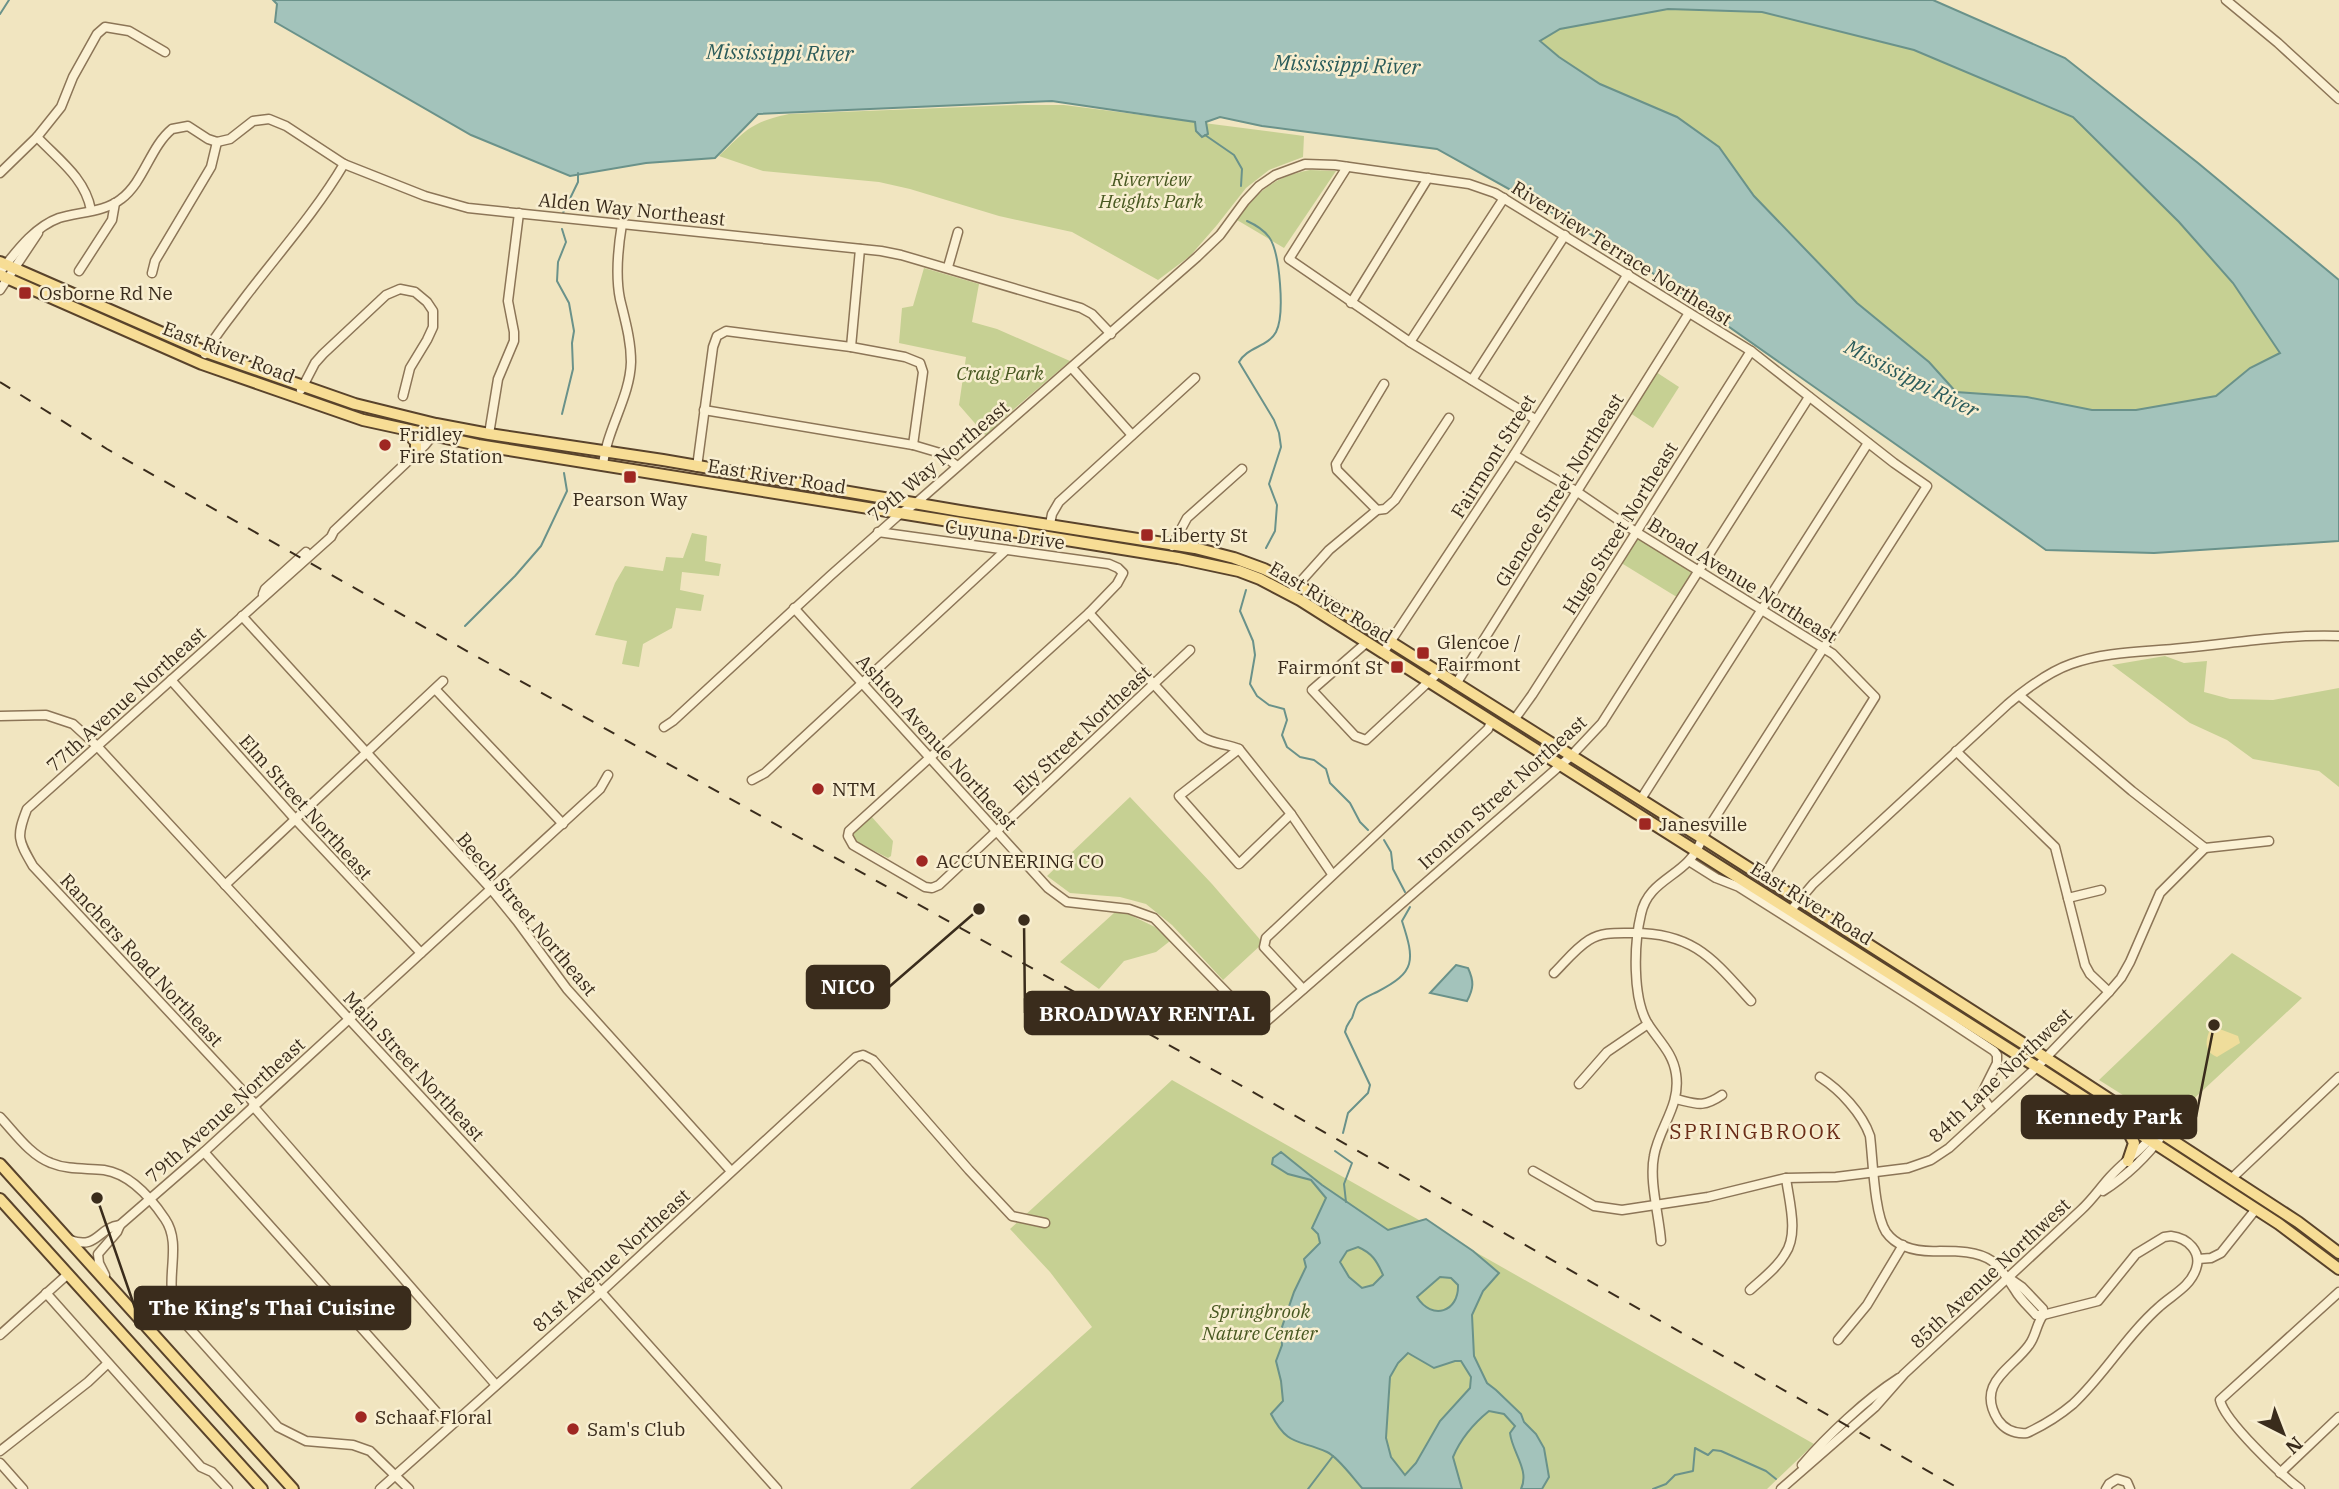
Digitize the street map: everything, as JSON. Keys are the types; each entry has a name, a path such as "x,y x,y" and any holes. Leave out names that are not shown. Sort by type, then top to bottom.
{"main road":[{"name":"East River Road","path":"5,270 204,358 301,392 363,420 404,429 489,434 663,460 1172,544 1234,558 1264,569 1299,585 1800,901 2041,1062 2118,1119 2256,1209 2339,1269"},
{"name":"East River Road","path":"301,392 355,404 478,445 1170,556 1239,571 1260,579 1289,593 1791,910 2160,1132 2298,1222 2339,1253"},
{"path":"404,429 416,442 416,454"},
{"path":"2118,1119 2133,1139 2134,1146 2128,1161"},
{"path":"0,1164 293,1489"},
{"path":"0,1199 262,1489"}],"street":[{"path":"2226,0 2339,99"},
{"path":"0,173 37,137 61,107 73,77 96,34 105,27 129,31 165,52"},
{"name":"Alden Way Northeast","path":"218,142 230,139 253,121 269,119 286,126 344,164 440,201 468,208 901,255 1081,308 1092,314 1111,334"},
{"path":"0,290 5,270 25,242 60,218 115,203 128,193 165,135 172,129 188,126 218,142 211,167 155,261 152,273"},
{"path":"37,137 81,182 89,197 91,210"},
{"path":"204,358 281,251 322,201 344,164"},
{"name":"Riverview Terrace Northeast","path":"1259,186 1286,170 1305,164 1347,167 1481,187 1565,235 1751,351 1927,486 1823,648"},
{"path":"1347,167 1289,259 1410,342 1535,419"},
{"path":"1351,303 1428,178"},
{"name":"79th Way Northeast","path":"664,727 878,532 1072,368 1220,235 1259,186"},
{"path":"1410,342 1504,198"},
{"path":"79,271 112,220 115,203"},
{"path":"489,434 498,379 513,341 508,300 519,213"},
{"path":"603,466 604,453 627,387 631,365 629,337 617,275 622,224"},
{"path":"948,267 958,232"},
{"path":"1472,380 1565,235"},
{"path":"851,347 860,249"},
{"name":"Fairmont Street","path":"1383,653 1628,274"},
{"path":"301,392 315,363 323,354 386,295 400,289 415,292 433,311 433,327 410,368 403,396"},
{"name":"Glencoe Street Northeast","path":"1456,684 1689,313"},
{"path":"697,467 713,346 717,336 726,331 851,347 905,357 920,363 923,372 913,444"},
{"name":"Hugo Street Northeast","path":"1514,720 1751,351"},
{"path":"1072,368 1132,435"},
{"path":"1050,524 1059,502 1195,378"},
{"path":"1377,510 1337,470 1336,464 1384,384"},
{"name":"Ironton Street Northeast","path":"1259,1027 1571,756 1602,723 1809,397"},
{"path":"704,410 913,444 940,453 957,466"},
{"path":"1289,593 1329,550 1377,510 1385,509 1395,500 1449,418"},
{"name":"77th Avenue Northeast","path":"19,829 27,809 331,537 334,531 416,454 435,430"},
{"path":"1641,799 1868,443"},
{"name":"Broad Avenue Northeast","path":"1514,454 1823,648 1845,664 1875,697 1763,877"},
{"path":"1170,556 1172,544 1187,518 1242,469"},
{"name":"Cuyuna Drive","path":"878,532 1110,564 1118,568 1123,573 1117,584 1089,613"},
{"path":"752,780 765,773 1006,550"},
{"name":"Ashton Avenue Northeast","path":"794,608 1048,888 1067,902 1129,909 1154,919 1259,1027"},
{"path":"930,756 1089,613 1153,685 1209,742 1229,744 1239,749 1291,814 1332,874"},
{"name":"Beech Street Northeast","path":"242,616 491,889 567,989 731,1171"},
{"path":"1791,910 1813,884 2018,695 2063,667 2094,658 2304,636 2339,636"},
{"path":"1366,643 1312,690 1355,736 1366,740 1438,673"},
{"path":"1661,1241 1653,1178 1654,1157 1676,1099 1677,1077 1670,1054 1639,1007 1637,995 1640,914 1649,894 1698,851 1702,838 1823,648"},
{"name":"Ely Street Northeast","path":"930,756 853,827 848,836 853,845 925,887 932,888 997,831 1190,650"},
{"name":"Elm Street Northeast","path":"171,680 295,819 421,953"},
{"path":"225,885 443,681"},
{"path":"436,690 563,824"},
{"path":"2018,695 2132,791 2205,848 2269,841"},
{"name":"Main Street Northeast","path":"0,716 46,715 74,724 97,746 601,1292 777,1489"},
{"path":"1303,989 1264,947 1266,937 1489,729 1491,722"},
{"path":"1239,749 1179,796 1239,864 1291,814"},
{"path":"1956,751 2055,847 2085,965 2109,992"},
{"path":"350,1019 563,824 600,789 608,775"},
{"name":"Ranchers Road Northeast","path":"19,829 20,844 33,866 254,1105 496,1385"},
{"name":"84th Lane Northwest","path":"1533,1171 1594,1206 1622,1210 1708,1197 1786,1178 1836,1177 1908,1168 1931,1160 1950,1148 2041,1062 2109,992 2130,962 2161,893 2205,848"},
{"path":"1689,861 1716,878 1739,887 1994,1051 1997,1063 1981,1096 1990,1109"},
{"path":"2068,898 2101,890"},
{"path":"1554,973 1591,939 1610,933 1670,936 1695,947 1713,960 1751,1001"},
{"name":"79th Avenue Northeast","path":"127,1306 101,1269 98,1258 102,1248 120,1225 350,1019"},
{"path":"1579,1084 1607,1052 1648,1024"},
{"name":"81st Avenue Northeast","path":"380,1489 601,1292 850,1061 863,1055 873,1060 1012,1216 1045,1223"},
{"path":"1820,1077 1832,1085 1867,1126 1878,1211 1887,1233 1903,1245 1922,1252 1952,1251 1980,1255 1992,1260 2043,1309 2043,1315"},
{"path":"2231,1179 2339,1077"},
{"path":"1676,1099 1702,1105 1722,1095"},
{"path":"0,1116 27,1146 44,1160 63,1167 105,1170 119,1175 135,1185 149,1200 170,1228 173,1248 172,1294 177,1311 278,1427 306,1441 353,1445 370,1451 409,1489"},
{"name":"85th Avenue Northwest","path":"1781,1489 1824,1441 1904,1374 2097,1194 2114,1183 2160,1132"},
{"name":"85th Avenue Northwest","path":"2097,1194 2109,1177 2153,1142"},
{"path":"204,1152 449,1426"},
{"path":"1750,1290 1780,1261 1790,1243 1792,1227 1786,1178"},
{"path":"2198,1259 2211,1258 2221,1253 2256,1209"},
{"name":"79th Avenue Northeast","path":"69,1240 78,1243 90,1242 111,1226 120,1225"},
{"path":"2164,1237 2183,1238 2196,1252 2198,1259 2192,1280 2138,1328 2071,1405 2032,1431 2020,1434 2012,1432 1998,1419 1992,1403 1992,1392 1998,1377 2031,1342 2038,1321 2043,1315 2098,1301 2136,1254 2164,1237"},
{"path":"1838,1340 1867,1306 1903,1245"},
{"path":"0,1335 68,1274"},
{"path":"2298,1488 2238,1428 2221,1406 2220,1400 2339,1292"},
{"path":"46,1293 201,1467 212,1472 228,1489"},
{"path":"0,1451 107,1364"},
{"path":"2280,1472 2339,1417"},
{"path":"0,1463 23,1489"},
{"path":"2106,1489 2118,1479 2127,1482 2130,1489"}],"green space":[{"path":"1668,9 1762,12 1914,50 2073,117 2179,222 2233,283 2280,353 2250,368 2216,396 2136,410 2092,410 2027,397 1956,392 1929,362 1857,303 1754,196 1719,147 1677,117 1600,84 1559,57 1540,40 1560,29"},
{"name":"Riverview Heights Park","path":"1064,105 1304,136 1303,157 1269,170 1246,188 1190,256 1158,280 1072,232 999,216 879,182 763,171 719,156 750,128 766,120 789,114"},
{"path":"1310,170 1336,171 1284,248 1237,220 1268,186"},
{"name":"Craig Park","path":"924,268 979,284 972,322 997,329 1070,361 986,436 959,405 966,357 899,343 902,308 913,306"},
{"path":"1653,370 1679,387 1653,428 1627,411"},
{"path":"1636,532 1699,570 1680,599 1618,561"},
{"path":"692,533 707,536 705,561 721,564 719,576 682,572 680,590 704,595 701,611 676,608 672,628 643,644 639,667 622,664 627,641 595,635 615,583 625,566 663,571 666,557 683,558"},
{"path":"2165,656 2184,663 2207,661 2204,692 2230,699 2273,700 2339,688 2339,787 2319,771 2253,759 2227,740 2190,723 2112,665"},
{"path":"1130,797 1263,943 1223,980 1172,925 1146,904 1120,897 1070,893 1047,876"},
{"path":"871,816 893,841 891,856 888,858 855,841 853,833"},
{"path":"1124,912 1155,927 1170,941 1156,952 1124,961 1099,989 1060,962 1114,913"},
{"path":"2232,953 2302,998 2185,1107 2179,1104 2161,1119 2099,1080"},
{"name":"Springbrook Nature Center","path":"1172,1080 1814,1444 1767,1489 910,1489 1092,1327 1050,1272 1010,1229"}],"sand":[{"path":"2217,1028 2238,1036 2240,1043 2217,1057 2210,1053 2207,1043 2209,1032"}],"water":[{"name":"Mississippi River","path":"273,0 1933,0 2065,58 2198,163 2339,280 2339,541 2154,553 2046,550 1624,253 1437,149 1262,126 1220,117 1206,122 1208,134 1202,137 1196,131 1195,122 1052,101 758,114 715,158 646,163 570,176 471,135 275,22 277,4","holes":["1668,9 1762,12 1914,50 2073,117 2179,222 2233,283 2280,353 2250,368 2216,396 2136,410 2092,410 2027,397 1956,392 1929,362 1857,303 1754,196 1719,147 1677,117 1600,84 1540,41 1560,29"]},
{"path":"1456,965 1468,968 1471,977 1472,988 1467,1001 1430,993"},
{"path":"1281,1152 1322,1185 1388,1230 1426,1219 1473,1251 1499,1273 1483,1291 1472,1315 1474,1356 1487,1383 1521,1414 1544,1448 1549,1477 1542,1489 1521,1489 1522,1468 1510,1433 1515,1426 1504,1414 1489,1411 1473,1426 1460,1444 1453,1457 1462,1489 1362,1488 1341,1463 1327,1452 1294,1440 1277,1425 1271,1414 1283,1401 1276,1361 1282,1345 1281,1330 1306,1267 1304,1259 1320,1243 1318,1234 1312,1228 1326,1198 1311,1180 1288,1174 1272,1164 1273,1158","holes":["1358,1247 1374,1258 1383,1275 1373,1285 1362,1288 1349,1277 1340,1262 1347,1251","1440,1277 1451,1278 1458,1285 1454,1302 1443,1310 1430,1309 1417,1297","1408,1353 1434,1368 1461,1361 1471,1377 1470,1388 1440,1421 1416,1463 1405,1475 1391,1457 1386,1438 1390,1377"]}],"waterway":[{"path":"0,14 9,0"},
{"path":"1205,135 1234,155 1242,169 1241,186"},
{"path":"563,213 578,182 578,173"},
{"path":"1247,221 1269,237 1276,256 1280,284 1280,312 1276,332 1239,362 1279,433 1281,447 1269,484 1277,505 1275,531 1266,548"},
{"path":"562,229 566,242 558,262 557,281 569,303 574,331 573,369 562,414"},
{"path":"465,626 541,546 567,491 564,473"},
{"path":"1246,590 1240,611 1253,641 1255,655 1250,684 1257,696 1269,705 1284,709 1287,720 1282,735 1287,747 1300,757 1314,760 1326,769 1330,783 1350,803 1360,822 1368,830"},
{"path":"1384,840 1391,852 1393,869 1405,892"},
{"path":"1343,1133 1348,1113 1368,1093 1370,1085 1345,1032 1346,1028 1358,1003 1390,985 1409,964 1409,946 1402,921 1410,907"},
{"path":"1335,1151 1352,1163 1344,1184 1346,1202"},
{"path":"1653,1489 1666,1484 1675,1475 1693,1471 1695,1448 1708,1455 1713,1450 1721,1451 1766,1471 1776,1479"},
{"path":"1308,1489 1333,1456"}],"railway":[{"path":"0,382 107,449 1960,1489"}],"place":[{"name":"Osborne Rd Ne","path":"25,293"},
{"name":"Fridley Fire Station","path":"385,445"},
{"name":"Pearson Way","path":"630,477"},
{"name":"Liberty St","path":"1147,535"},
{"name":"Glencoe / Fairmont","path":"1423,653"},
{"name":"Fairmont St","path":"1397,667"},
{"name":"NTM","path":"818,789"},
{"name":"Janesville","path":"1645,824"},
{"name":"ACCUNEERING CO","path":"922,861"},
{"name":"NICO","path":"979,909"},
{"name":"BROADWAY RENTAL","path":"1024,920"},
{"name":"Kennedy Park","path":"2214,1025"},
{"name":"The King's Thai Cuisine","path":"97,1198"},
{"name":"Schaaf Floral","path":"361,1417"},
{"name":"Sam's Club","path":"573,1429"}],"district":[{"name":"SPRINGBROOK","path":"1756,1131"}]}
